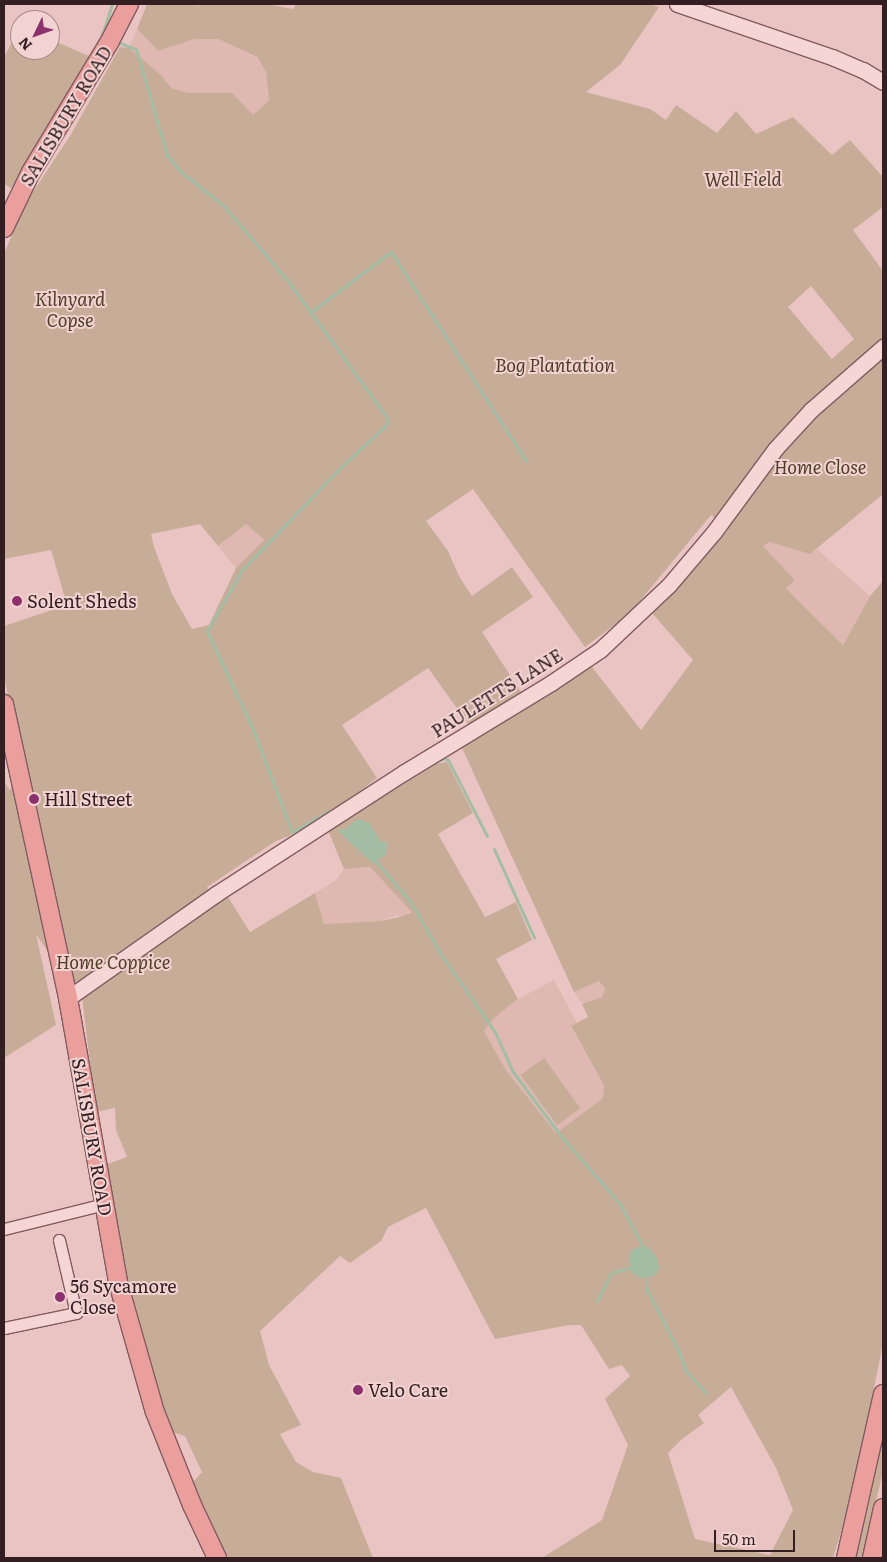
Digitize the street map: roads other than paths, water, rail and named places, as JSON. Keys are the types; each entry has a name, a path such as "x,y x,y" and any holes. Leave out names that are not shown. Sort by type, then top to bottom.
{"main road":[{"name":"SALISBURY ROAD","path":"4,228 31,172 110,41 129,4"},
{"name":"SALISBURY ROAD","path":"4,704 68,998 119,1286 155,1412 192,1505 217,1558"},
{"path":"846,1558 883,1394"},
{"path":"872,1558 883,1508"}],"street":[{"path":"677,4 832,57 863,70 883,82"},
{"name":"PAULETTS LANE","path":"68,998 216,894 403,773 551,683 600,650 669,585 714,532 776,448 811,410 883,347"},
{"path":"4,1228 104,1204"},
{"path":"4,1328 76,1313 59,1240"}],"waterway":[{"path":"102,35 112,4"},
{"path":"120,43 136,49 167,155 181,172 223,205 288,281 387,418 388,422 383,428 341,467 242,570 207,631 254,732 292,832 329,811"},
{"path":"311,312 391,252 526,461"},
{"path":"434,763 443,758 448,760 487,836"},
{"path":"494,849 534,937"},
{"path":"374,859 410,901 442,956 495,1032 513,1072 561,1136 620,1204 644,1249"},
{"path":"597,1301 611,1273 635,1266"},
{"path":"646,1275 646,1288 679,1352 686,1371 706,1393"}],"place":[{"name":"Solent Sheds","path":"17,601"},
{"name":"Hill Street","path":"34,799"},
{"name":"56 Sycamore Close","path":"60,1297"},
{"name":"Velo Care","path":"358,1390"}],"park label":[{"name":"Well Field","path":"743,179"},
{"name":"Kilnyard Copse","path":"70,310"},
{"name":"Bog Plantation","path":"555,365"},
{"name":"Home Close","path":"820,467"},
{"name":"Home Coppice","path":"113,962"}]}
